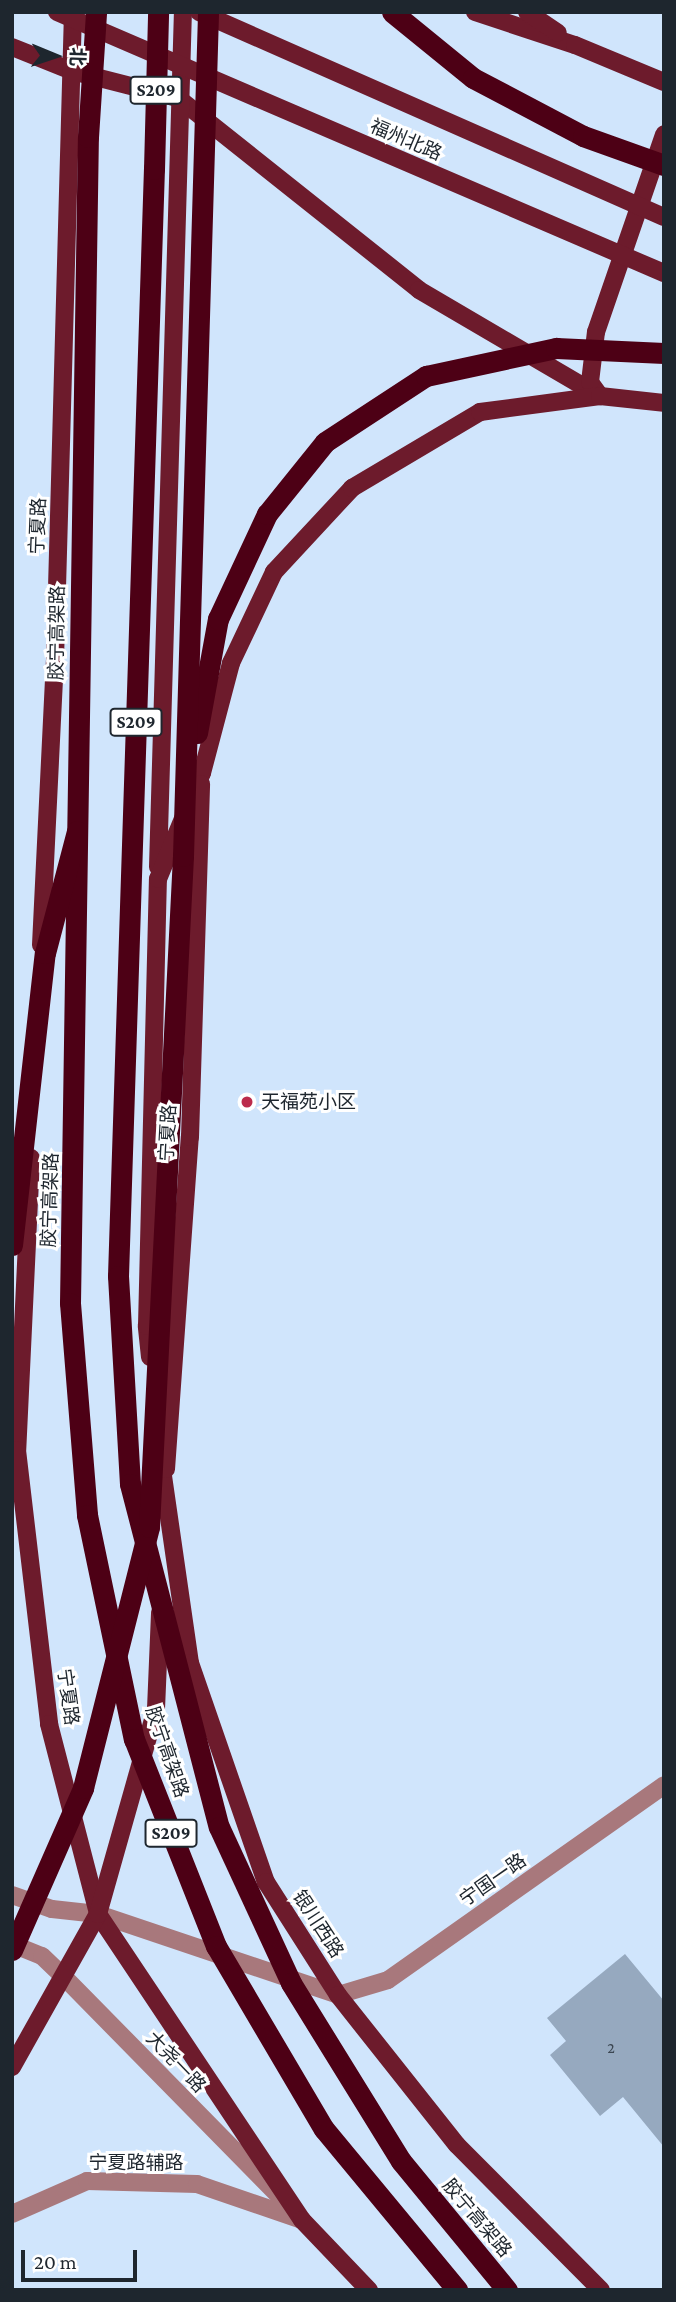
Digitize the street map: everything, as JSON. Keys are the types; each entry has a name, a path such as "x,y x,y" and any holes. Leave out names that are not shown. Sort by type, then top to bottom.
{"highway":[{"name":"胶宁高架路","path":"96,12 88,137 70,1303 87,1515 134,1740 216,1946 324,2129 457,2290"},
{"name":"胶宁高架路","path":"158,12 118,1276 130,1485 219,1827 291,1983 401,2161 507,2290"},
{"path":"12,1950 83,1788 149,1527 183,856 208,12"},
{"path":"392,12 473,78 583,136 664,165"},
{"path":"183,856 197,732 218,619 267,514 325,442 426,376 556,348 664,353"},
{"path":"12,1245 46,953 77,831"}],"main road":[{"name":"福州北路","path":"57,12 664,273"},
{"name":"宁夏路","path":"73,12 55,660 17,1450 49,1724 98,1914"},
{"name":"宁夏路","path":"164,1494 147,1326 178,98 183,12"},
{"name":"福州北路","path":"199,12 664,217"},
{"path":"475,12 575,44 664,82"},
{"path":"527,12 575,44"},
{"path":"12,47 72,71 178,98 419,290 600,396"},
{"path":"600,396 590,382 596,332 664,134"},
{"path":"194,1002 158,879 202,773 230,663 274,572 352,488 480,412 600,396 664,403"},
{"name":"宁夏路","path":"12,2067 98,1914 156,1709 164,1494 190,1138 202,773"},
{"path":"12,1213 30,1179"},
{"name":"银川西路","path":"164,1494 190,1663 266,1882 338,1995 457,2145 601,2290"},
{"path":"98,1914 302,2220 369,2290"}],"street":[{"name":"宁国一路","path":"338,1995 388,1980 664,1785"},
{"path":"12,1895 52,1909 98,1914 338,1995"},
{"name":"大尧一路","path":"12,1944 42,1956 302,2220"},
{"name":"宁夏路辅路","path":"12,2214 86,2181 197,2184 302,2220"}],"building":[{"path":"625,1954 664,2001 664,2147 623,2097 600,2116 550,2055 566,2041 547,2018"}],"place":[{"name":"天福苑小区","path":"247,1102"}]}
